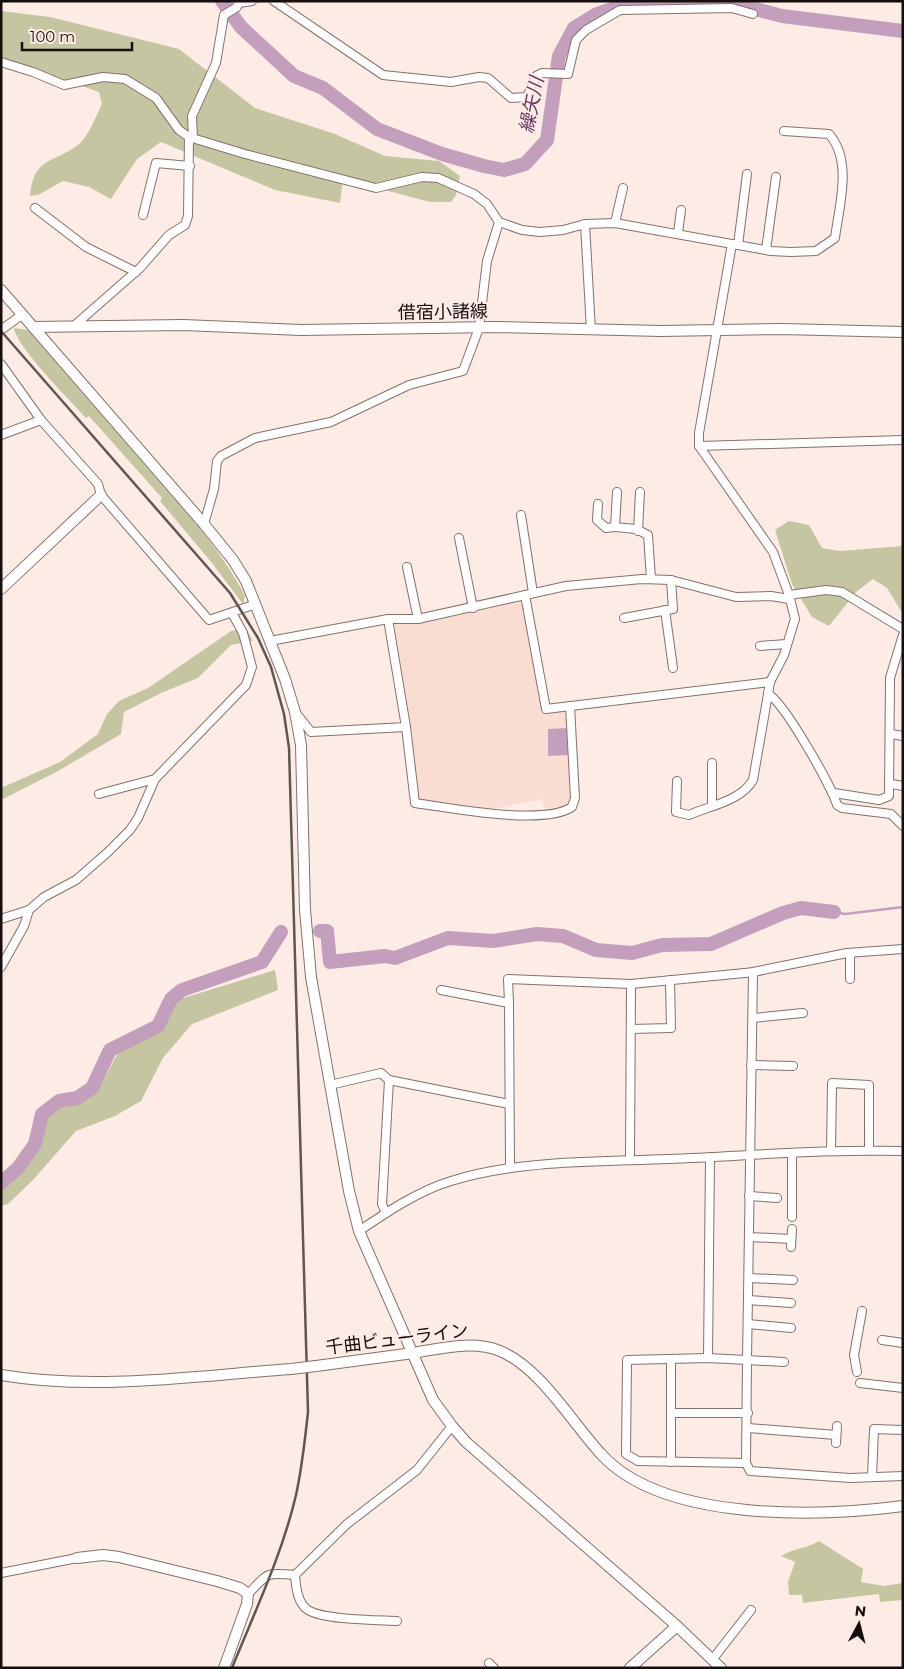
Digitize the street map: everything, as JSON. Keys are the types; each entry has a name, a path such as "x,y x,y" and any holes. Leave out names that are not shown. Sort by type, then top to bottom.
{"street":[{"path":"75,325 136,272 169,235 185,225 188,216 192,116 216,63 224,15 238,4 252,1"},
{"path":"274,1 383,75 451,82 479,77 488,78 511,98 527,97 536,76 568,74 576,40 586,30 620,10 732,8 754,14"},
{"path":"1,62 33,72 64,85 103,77 125,79 156,98 179,130 191,137 246,154 376,188 422,177 438,178 474,194 486,204 499,222 522,230 540,232 564,230 585,224 615,223 766,250 816,251 835,238 842,178 842,156 838,144 829,134 784,132"},
{"path":"143,216 156,163 190,166"},
{"path":"677,781 676,812 688,815 738,795 753,780 770,682 787,644 795,619 773,552 699,446 699,433 747,174"},
{"path":"766,250 776,177"},
{"path":"615,223 624,188"},
{"path":"35,208 86,247 136,272"},
{"path":"678,233 681,210"},
{"path":"204,524 214,489 217,461 221,456 256,438 331,422 409,385 463,371 479,328 487,261 499,222"},
{"path":"585,224 591,330"},
{"path":"1,290 204,524 233,560 256,604 295,712 301,745 305,910 311,977 349,1191 359,1231 433,1400 452,1426 480,1454 677,1626 721,1668"},
{"path":"1,330 23,314"},
{"name":"借宿小諸線","path":"33,327 183,325 317,330 479,328 718,332 782,329 903,332"},
{"path":"1,364 41,420 98,484 101,495 209,620 256,604"},
{"path":"1,435 41,420"},
{"path":"699,446 903,440"},
{"path":"615,527 617,492"},
{"path":"638,531 640,492"},
{"path":"1,590 101,495"},
{"path":"598,504 597,520 606,528 615,527 638,531 648,535 651,579"},
{"path":"520,515 529,594 546,709 770,682"},
{"path":"459,538 473,608"},
{"path":"407,567 418,619"},
{"path":"270,641 388,619 418,619 566,586 651,579 671,580 736,597 789,597 826,590 842,592 903,629"},
{"path":"624,618 673,609 671,580"},
{"path":"665,610 672,668"},
{"path":"1,919 29,910 44,897 76,880 130,830 138,818 155,779 246,685 252,667 243,633 232,613"},
{"path":"388,619 406,727 415,803 485,814 558,813 572,807 575,798 570,706"},
{"path":"834,793 879,800 889,796 891,784 890,678 903,635"},
{"path":"760,646 787,644"},
{"path":"768,694 801,736 834,793 837,806 891,814 903,826"},
{"path":"295,712 311,732 406,727"},
{"path":"891,734 903,736"},
{"path":"712,763 712,805"},
{"path":"99,794 155,779"},
{"path":"891,784 903,786"},
{"path":"1,968 24,926 29,910"},
{"path":"510,1168 508,979 631,984 755,972 850,953 903,949"},
{"path":"850,953 850,979"},
{"path":"755,972 753,972 749,1154 748,1428 746,1463 750,1471 850,1478 903,1476"},
{"path":"631,1029 671,1028 670,980"},
{"path":"630,1160 631,984"},
{"path":"441,990 509,1003"},
{"path":"753,1018 803,1013"},
{"path":"751,1066 793,1066"},
{"path":"330,1085 380,1073 389,1080 509,1104"},
{"path":"386,1213 382,1204 389,1080"},
{"path":"832,1151 832,1083 869,1085 870,1150"},
{"path":"359,1231 386,1213 451,1181 510,1168 749,1154 870,1150 903,1151"},
{"path":"792,1154 792,1217"},
{"path":"708,1358 710,1157"},
{"path":"749,1196 777,1198"},
{"path":"791,1248 792,1229"},
{"path":"749,1237 791,1238"},
{"path":"749,1278 793,1280"},
{"path":"748,1300 791,1303"},
{"path":"857,1372 854,1355 862,1311"},
{"path":"748,1324 791,1328"},
{"path":"882,1340 903,1343"},
{"name":"千曲ビューライン","path":"1,1374 49,1382 106,1382 291,1369 455,1346 480,1346 500,1351 520,1363 547,1390 603,1456 634,1482 660,1493 756,1511 801,1514 847,1513 903,1506"},
{"path":"746,1463 638,1461 626,1454 626,1360 708,1358 784,1362"},
{"path":"671,1360 671,1462"},
{"path":"860,1383 903,1388"},
{"path":"671,1413 748,1413"},
{"path":"224,1668 247,1604 248,1594 264,1576 271,1573 295,1574 347,1524 417,1470 452,1426"},
{"path":"748,1428 836,1435"},
{"path":"872,1478 874,1429 903,1430"},
{"path":"1,1573 77,1558 103,1555 119,1557 232,1585 248,1594"},
{"path":"295,1574 297,1592 307,1610 323,1615 397,1621"},
{"path":"712,1660 751,1610"},
{"path":"630,1668 677,1626"}],"shaded area":[{"path":"521,599 525,604 544,710 569,709 573,800 564,807 544,808 542,799 493,809 475,809 418,801 393,624 495,607"},
{"path":"567,728 568,755 548,756 548,729"}],"green space":[{"path":"1,11 50,17 179,49 255,108 335,134 385,156 439,161 460,176 456,195 451,202 430,202 343,179 340,203 275,190 161,142 137,159 111,199 89,187 63,181 38,195 30,196 35,174 40,167 69,151 82,141 102,104 99,92 1,58"},
{"path":"14,328 28,330 202,531 225,562 240,587 245,596 243,604 212,563 160,501 162,498 89,416 86,418 34,361 17,337"},
{"path":"789,521 809,525 822,548 840,551 903,546 903,609 901,611 887,588 873,579 856,592 829,626 812,617 792,584 775,530"},
{"path":"246,628 253,641 231,645 198,678 161,693 124,712 121,734 58,771 1,800 1,788 60,762 98,734 107,714 119,701 148,688 231,631"},
{"path":"275,970 278,990 192,1024 163,1058 141,1101 115,1116 76,1131 32,1181 8,1204 1,1206 1,1176 33,1154 42,1140 47,1117 103,1081 120,1049 147,1031 171,1010 180,999"},
{"path":"819,1541 863,1569 861,1582 884,1586 903,1583 903,1600 880,1602 879,1594 803,1603 802,1595 789,1595 788,1582 795,1562 781,1556"}],"waterway":[{"name":"繰矢川","path":"222,1 241,27 294,76 323,88 377,129 442,154 504,170 525,164 547,140 559,56 574,28 597,14 620,6 732,3 782,16 903,31"},
{"path":"834,912 845,914 903,907"},
{"path":"320,931 327,931 330,962 385,956 395,958 448,938 493,941 537,934 563,936 596,950 632,953 662,945 711,944 783,913 801,908 834,912"},
{"path":"1,1183 18,1168 35,1144 42,1114 59,1101 77,1098 92,1088 110,1050 158,1026 171,999 182,990 262,962 281,932"}],"railway":[{"path":"1,331 230,593 258,638 271,667 284,714 289,748 308,1412 300,1475 290,1517 267,1583 232,1668"}]}
